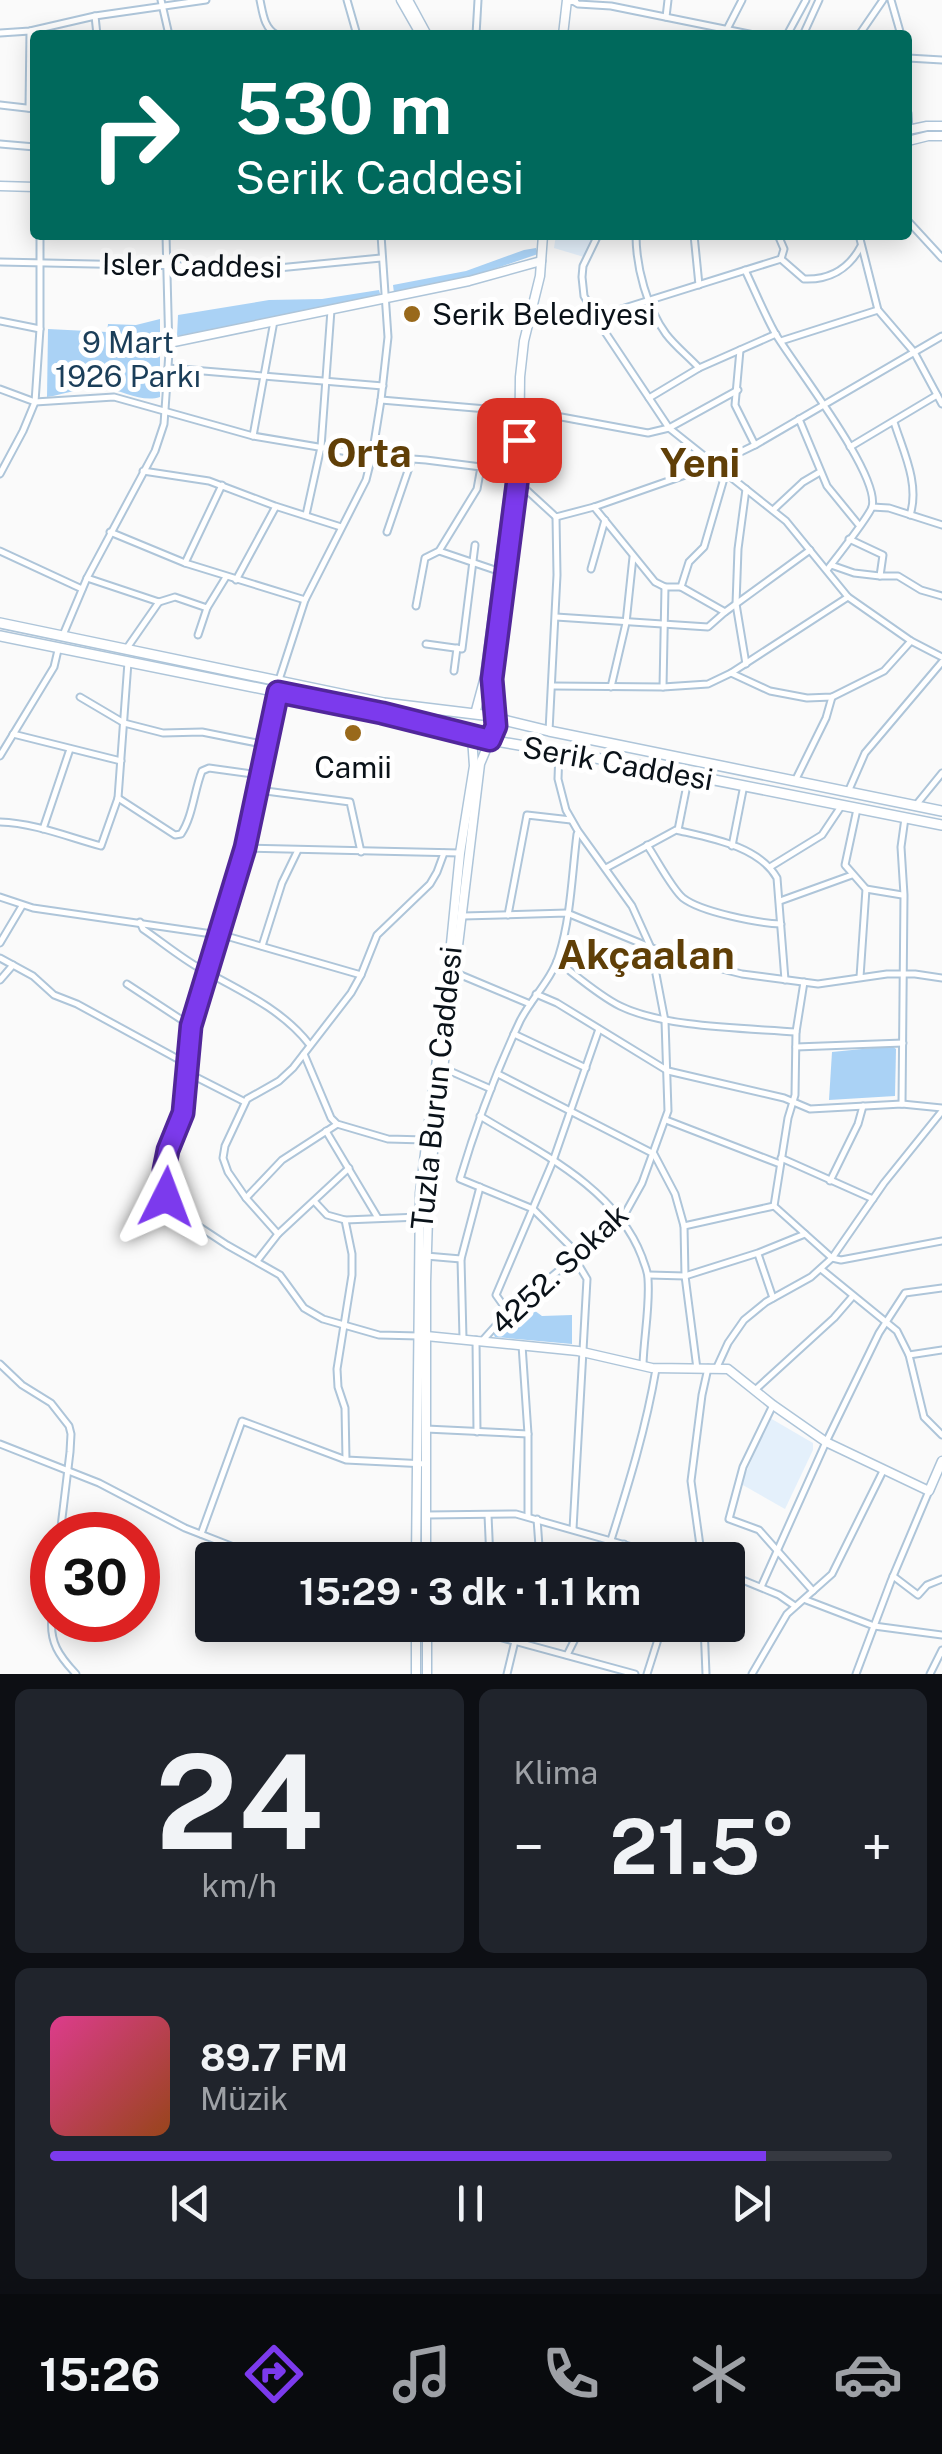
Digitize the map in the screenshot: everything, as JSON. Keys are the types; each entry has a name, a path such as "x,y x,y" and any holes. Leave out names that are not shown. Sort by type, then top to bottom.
{"highway":[{"name":"Serik Caddesi","path":"0,623 384,702 475,714 942,811"},
{"name":"Serik Caddesi","path":"0,636 382,713 472,737 942,825"},
{"path":"472,737 470,726 475,714"},
{"path":"490,740 495,732 495,718"}],"main road":[{"path":"403,0 421,30"},
{"path":"564,30 570,2"},
{"path":"912,129 942,126"},
{"path":"912,139 942,136"},
{"path":"0,186 30,188"},
{"path":"495,718 492,679 514,480 516,411 524,341 540,276 542,240"},
{"path":"169,342 469,281 541,261"},
{"path":"475,714 485,677 514,480"},
{"name":"Tuzla Burun Caddesi","path":"426,1542 424,1218 460,853 474,766 472,737"},
{"name":"Tuzla Burun Caddesi","path":"430,1141 444,1068 480,764 490,740"},
{"name":"Tuzla Burun Caddesi","path":"416,1542 424,1218"},
{"path":"422,1336 582,1352 642,1367 734,1371 773,1405 826,1442 929,1491 938,1482 942,1461"},
{"path":"416,1642 416,1674"},
{"path":"426,1642 427,1674"}],"street":[{"path":"34,30 162,3 206,0"},
{"path":"260,0 269,30"},
{"path":"347,0 356,30"},
{"path":"476,30 478,0"},
{"path":"666,18 668,0"},
{"path":"727,30 742,0"},
{"path":"790,30 806,0"},
{"path":"804,30 819,0"},
{"path":"862,30 883,0"},
{"path":"892,0 900,30"},
{"path":"570,2 617,4 717,30"},
{"path":"162,3 167,30"},
{"path":"95,16 96,30"},
{"path":"0,32 30,31"},
{"path":"912,58 942,60"},
{"path":"0,104 30,108"},
{"path":"0,144 30,147"},
{"path":"912,225 942,258"},
{"path":"0,474 35,402 40,240"},
{"path":"63,635 110,532 155,451 166,413 166,240"},
{"path":"279,680 305,600 366,480 372,456 388,336 381,240"},
{"path":"595,240 586,257 584,296 669,428 786,521 829,567 848,597 942,660 865,753 848,792"},
{"path":"636,240 649,302 666,334 700,368"},
{"path":"694,240 699,285"},
{"path":"780,240 784,248 781,258"},
{"path":"859,240 878,310 914,352 942,404"},
{"path":"781,258 804,279 820,280 854,260 861,246"},
{"name":"Isler Caddesi","path":"0,262 278,268 383,258"},
{"path":"596,317 781,258"},
{"path":"744,270 780,341 825,404 872,491 872,507 829,567"},
{"path":"306,516 321,448 331,310"},
{"path":"780,341 878,310"},
{"path":"0,321 40,329"},
{"path":"253,436 274,321"},
{"path":"649,398 700,368 776,334"},
{"path":"556,517 714,465 942,336"},
{"path":"740,350 735,405 756,444"},
{"path":"168,368 383,386"},
{"path":"0,390 35,402 114,397 253,436 372,456 481,468 514,480 556,517 556,617 549,731"},
{"path":"381,400 516,411 648,433 669,428 738,390"},
{"path":"850,447 938,396"},
{"path":"799,419 827,486 858,526"},
{"path":"894,422 914,484 910,515"},
{"path":"387,532 412,458"},
{"path":"416,606 425,558 440,552 477,489 481,468"},
{"path":"143,471 209,480 342,527"},
{"path":"773,510 802,482 820,472"},
{"path":"681,587 689,562 704,546 725,474"},
{"path":"185,563 222,485"},
{"path":"746,489 736,604 746,664"},
{"path":"236,580 276,506"},
{"path":"594,506 655,582 665,587 681,587 725,612"},
{"path":"872,507 889,508 942,525"},
{"path":"591,569 604,520"},
{"path":"110,532 185,563 305,600"},
{"path":"849,539 883,555 880,576"},
{"path":"426,644 462,649 476,545"},
{"path":"556,617 708,627 810,550"},
{"path":"0,551 82,588"},
{"path":"440,552 498,571"},
{"path":"611,687 626,623 634,556"},
{"path":"829,567 898,576 921,590 942,596"},
{"path":"198,635 207,608 226,577"},
{"path":"87,578 159,602 175,597 207,608"},
{"path":"664,687 665,587"},
{"path":"553,686 708,684 746,664 848,597"},
{"path":"127,648 159,602"},
{"path":"731,673 770,690 807,698 832,697 884,672 912,641"},
{"path":"0,756 54,667 59,648"},
{"path":"454,671 457,648"},
{"path":"0,822 14,822 100,846 118,798 128,662"},
{"path":"278,692 245,848 191,1026 183,1113 166,1158 166,1197 177,1212 280,1275 304,1308 323,1319 379,1335 422,1336"},
{"path":"80,697 124,724 164,733 202,732 267,746"},
{"path":"795,781 832,697"},
{"path":"13,734 121,761"},
{"path":"43,829 70,749"},
{"name":"4252. Sokak","path":"480,1340 508,1312 622,1219 642,1184 669,1103 665,1021 650,948 632,906 571,820 559,788 559,751"},
{"path":"118,798 174,834 181,834 202,771 208,768 260,775"},
{"path":"916,805 942,773"},
{"path":"678,830 689,775"},
{"path":"732,846 744,785"},
{"path":"258,790 350,802 362,852"},
{"path":"770,867 822,835 842,805"},
{"path":"857,808 845,865 866,889 904,895"},
{"path":"508,915 526,815 571,820"},
{"path":"902,1104 901,847 905,818"},
{"path":"606,868 678,830 743,850 770,867 776,878 785,980"},
{"path":"574,1529 586,1279 578,1257 533,1209 460,1179 480,1116 514,1034 557,961 578,831"},
{"path":"647,846 683,898 744,920 781,924"},
{"path":"245,848 460,853"},
{"path":"262,946 282,883 298,850"},
{"path":"278,1234 246,1198 224,1164 224,1146 250,1096 280,1080 343,1004 361,974 376,935 430,884 444,853"},
{"path":"780,901 853,874"},
{"path":"860,977 866,889"},
{"path":"0,897 22,906 218,936 361,974"},
{"path":"0,944 22,906"},
{"path":"463,916 567,913 650,948 726,971 785,980 828,983 904,974 942,978"},
{"path":"140,922 145,931 287,1021 309,1044"},
{"path":"0,958 33,976 54,994 245,1102"},
{"path":"557,961 618,1005 665,1021 796,1032"},
{"path":"0,980 13,965"},
{"path":"456,973 530,1004"},
{"path":"774,1206 796,1086 796,1032 804,982"},
{"path":"127,984 191,1026"},
{"path":"536,994 668,1071 784,1098 810,1109 902,1104 932,1105 942,1110 907,1152 832,1258 756,1310 735,1331 702,1395 692,1471 699,1542"},
{"path":"508,1312 496,1294 553,1161 599,1028"},
{"path":"514,1034 586,1068"},
{"path":"796,1047 902,1043"},
{"path":"304,1054 336,1124 388,1139 430,1141"},
{"path":"444,1068 491,1089"},
{"path":"498,1074 654,1154 675,1194 684,1226 685,1276 698,1369"},
{"path":"830,1181 863,1105"},
{"path":"480,1116 599,1194 622,1219 649,1275 642,1367"},
{"path":"666,1120 873,1199"},
{"path":"246,1198 282,1160 336,1124"},
{"path":"326,1131 378,1218"},
{"path":"256,1261 278,1234 349,1168"},
{"path":"463,1338 461,1259 480,1188"},
{"path":"314,1201 327,1215 345,1220 424,1218"},
{"path":"684,1226 774,1206"},
{"path":"774,1206 832,1258 841,1260 942,1240"},
{"path":"345,1220 352,1275 337,1369 345,1408 346,1460"},
{"path":"649,1275 685,1276 758,1254 805,1234"},
{"path":"758,1254 773,1298"},
{"path":"426,1256 461,1259"},
{"path":"821,1269 897,1331 908,1355 924,1417 942,1435"},
{"path":"761,1587 878,1333 905,1293 942,1288"},
{"path":"755,1390 853,1296"},
{"path":"477,1432 480,1340"},
{"path":"522,1344 528,1516"},
{"path":"908,1355 942,1350"},
{"path":"0,1364 65,1418 71,1434 63,1512"},
{"path":"610,1540 633,1473 656,1368"},
{"path":"773,1405 743,1467 729,1520 759,1530 813,1591"},
{"path":"201,1534 242,1421 346,1460 426,1464"},
{"path":"426,1429 528,1434"},
{"path":"0,1444 100,1483 221,1542"},
{"path":"752,1674 786,1614 832,1574 883,1470"},
{"path":"856,1674 929,1491"},
{"path":"426,1516 516,1514 617,1542"},
{"path":"488,1515 489,1542"},
{"path":"537,1519 539,1542"},
{"path":"893,1576 918,1595 942,1579"},
{"path":"745,1581 796,1606"},
{"path":"804,1599 874,1626 942,1635"},
{"path":"53,1642 76,1674"},
{"path":"507,1674 515,1642"},
{"path":"519,1642 635,1674"},
{"path":"567,1655 574,1642"},
{"path":"647,1674 657,1642"},
{"path":"705,1642 706,1674"},
{"path":"930,1674 942,1650"}],"shaded area":[{"path":"555,240 594,240 584,257 554,248"},
{"path":"770,1418 813,1443 785,1509 741,1484"}],"green space":[{"path":"536,248 538,254 459,281 394,293 393,285 466,271"},
{"path":"379,290 381,297 177,336 178,315 269,300 322,299"},
{"name":"9 Mart 1926 Parkı","path":"160,319 160,397 97,388 47,397 48,329 107,332 108,324 136,325"},
{"path":"892,1046 896,1049 895,1096 829,1100 832,1052"},
{"path":"527,1305 542,1316 572,1315 572,1344 495,1337 493,1333"}],"place":[{"name":"Serik Belediyesi","path":"412,314"},
{"name":"Camii","path":"353,733"}],"district":[{"name":"Orta","path":"369,452"},
{"name":"Yeni","path":"700,462"},
{"name":"Akçaalan","path":"646,954"}],"route":[{"path":"166,1197 164,1170 183,1113 191,1026 245,848 278,692 490,740 496,726 492,679 519,468 519,440"}]}
